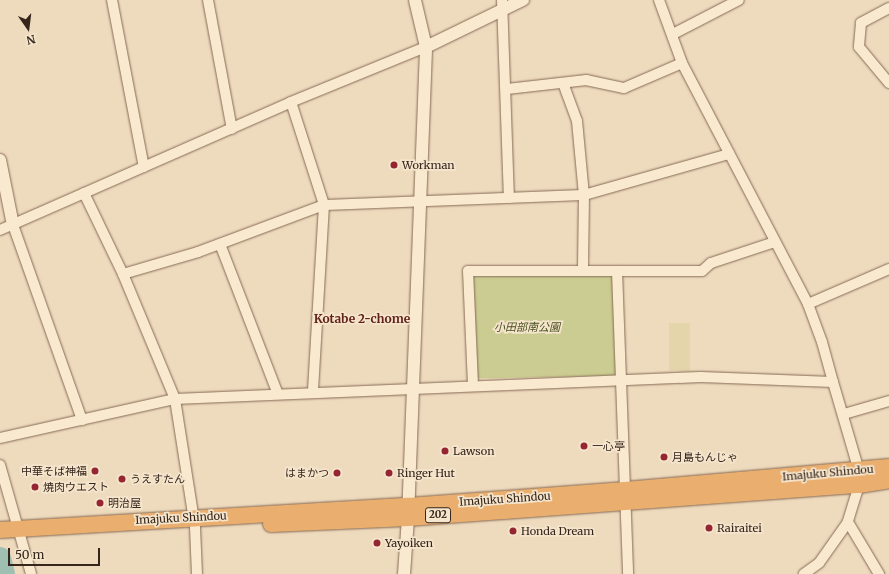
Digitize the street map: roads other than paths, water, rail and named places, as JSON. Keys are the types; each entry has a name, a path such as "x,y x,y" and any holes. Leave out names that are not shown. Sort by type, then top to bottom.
{"highway":[{"name":"Imajuku Shindou","path":"859,478 889,467"},
{"name":"Imajuku Shindou","path":"0,540 18,534 194,522 408,512 859,478 889,480"},
{"name":"Imajuku Shindou","path":"0,530 18,534"}],"street":[{"path":"112,0 144,167"},
{"path":"208,0 232,128"},
{"path":"404,574 408,512 426,47 415,0"},
{"path":"0,230 291,102 426,47 503,4 523,0"},
{"path":"659,0 682,63 808,304 822,342 844,414 859,478 848,522 819,563 804,574"},
{"path":"672,34 739,0"},
{"path":"503,4 510,198"},
{"path":"889,8 861,23 859,47 889,83"},
{"path":"507,89 586,80 624,88 682,63"},
{"path":"563,83 577,121 584,195 583,271"},
{"path":"291,102 324,205 313,392"},
{"path":"123,274 220,244 324,205 584,195 729,154"},
{"path":"0,160 13,225 82,420"},
{"path":"84,193 123,274 175,399 194,522 197,574"},
{"path":"473,385 468,271 702,271 711,263 775,242"},
{"path":"220,244 278,394"},
{"path":"808,304 889,269"},
{"path":"617,271 628,574"},
{"path":"0,438 175,399 473,385 701,377 833,382"},
{"path":"844,414 889,402"},
{"path":"0,465 18,534 31,574"},
{"path":"848,522 879,574"}],"waterway":[{"path":"0,558 4,574"}],"place":[{"name":"Workman","path":"394,165"},
{"name":"一心亭","path":"584,446"},
{"name":"Lawson","path":"445,451"},
{"name":"月島もんじゃ","path":"664,457"},
{"name":"中華そば神福","path":"95,471"},
{"name":"はまかつ","path":"337,473"},
{"name":"Ringer Hut","path":"389,473"},
{"name":"うえすたん","path":"122,479"},
{"name":"焼肉ウエスト","path":"35,487"},
{"name":"明治屋","path":"100,503"},
{"name":"Rairaitei","path":"709,528"},
{"name":"Honda Dream","path":"513,531"},
{"name":"Yayoiken","path":"377,543"}],"district":[{"name":"Kotabe 2-chome","path":"362,319"}],"park label":[{"name":"小田部南公園","path":"527,327"}]}
